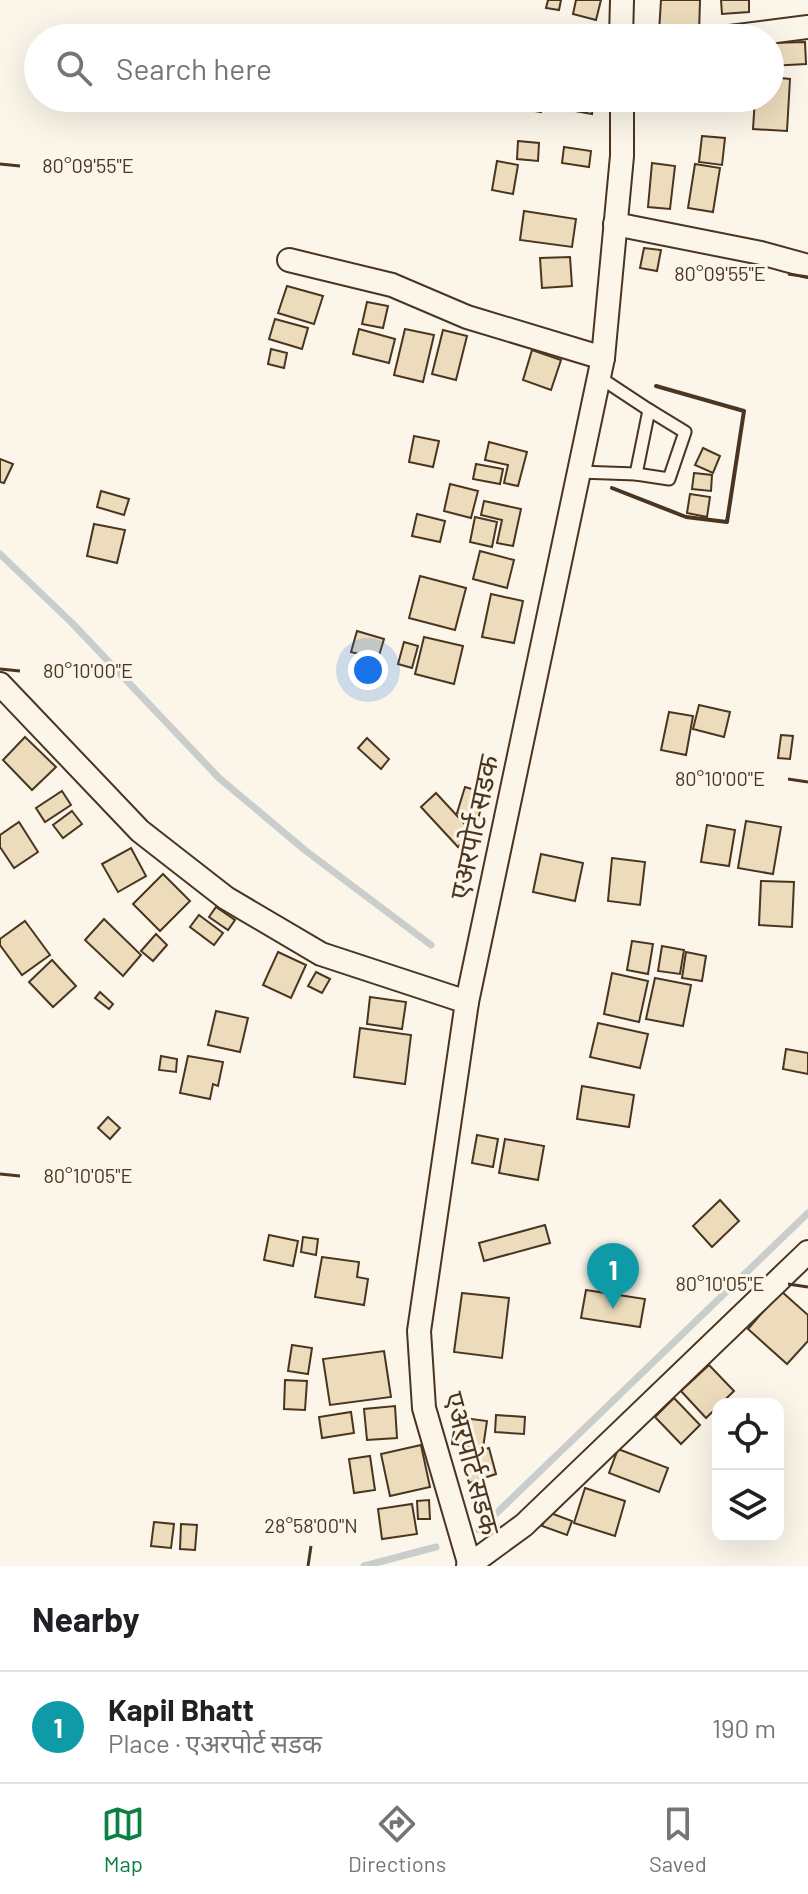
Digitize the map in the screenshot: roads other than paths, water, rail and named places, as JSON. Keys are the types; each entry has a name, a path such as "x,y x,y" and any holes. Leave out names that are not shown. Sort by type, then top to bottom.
{"street":[{"path":"621,24 622,0"},
{"path":"784,30 808,27"},
{"name":"एअरपोर्ट सडक","path":"469,1566 424,1408 419,1331 467,1002 601,367 622,156 622,112"},
{"path":"615,224 761,253 808,266"},
{"path":"289,260 392,285 601,367"},
{"path":"0,684 140,831 226,898 321,954 467,1002"},
{"path":"469,1566 524,1525 808,1252"}],"lane":[{"path":"579,472 636,474 669,479 685,432 649,410 601,367"},
{"path":"636,474 649,410"}],"waterway":[{"path":"0,554 73,624 219,778 306,851 431,945"},
{"path":"479,1530 808,1213"},
{"path":"364,1566 436,1547"}],"place":[{"name":"Kapil Bhatt","path":"613,1309"}]}
